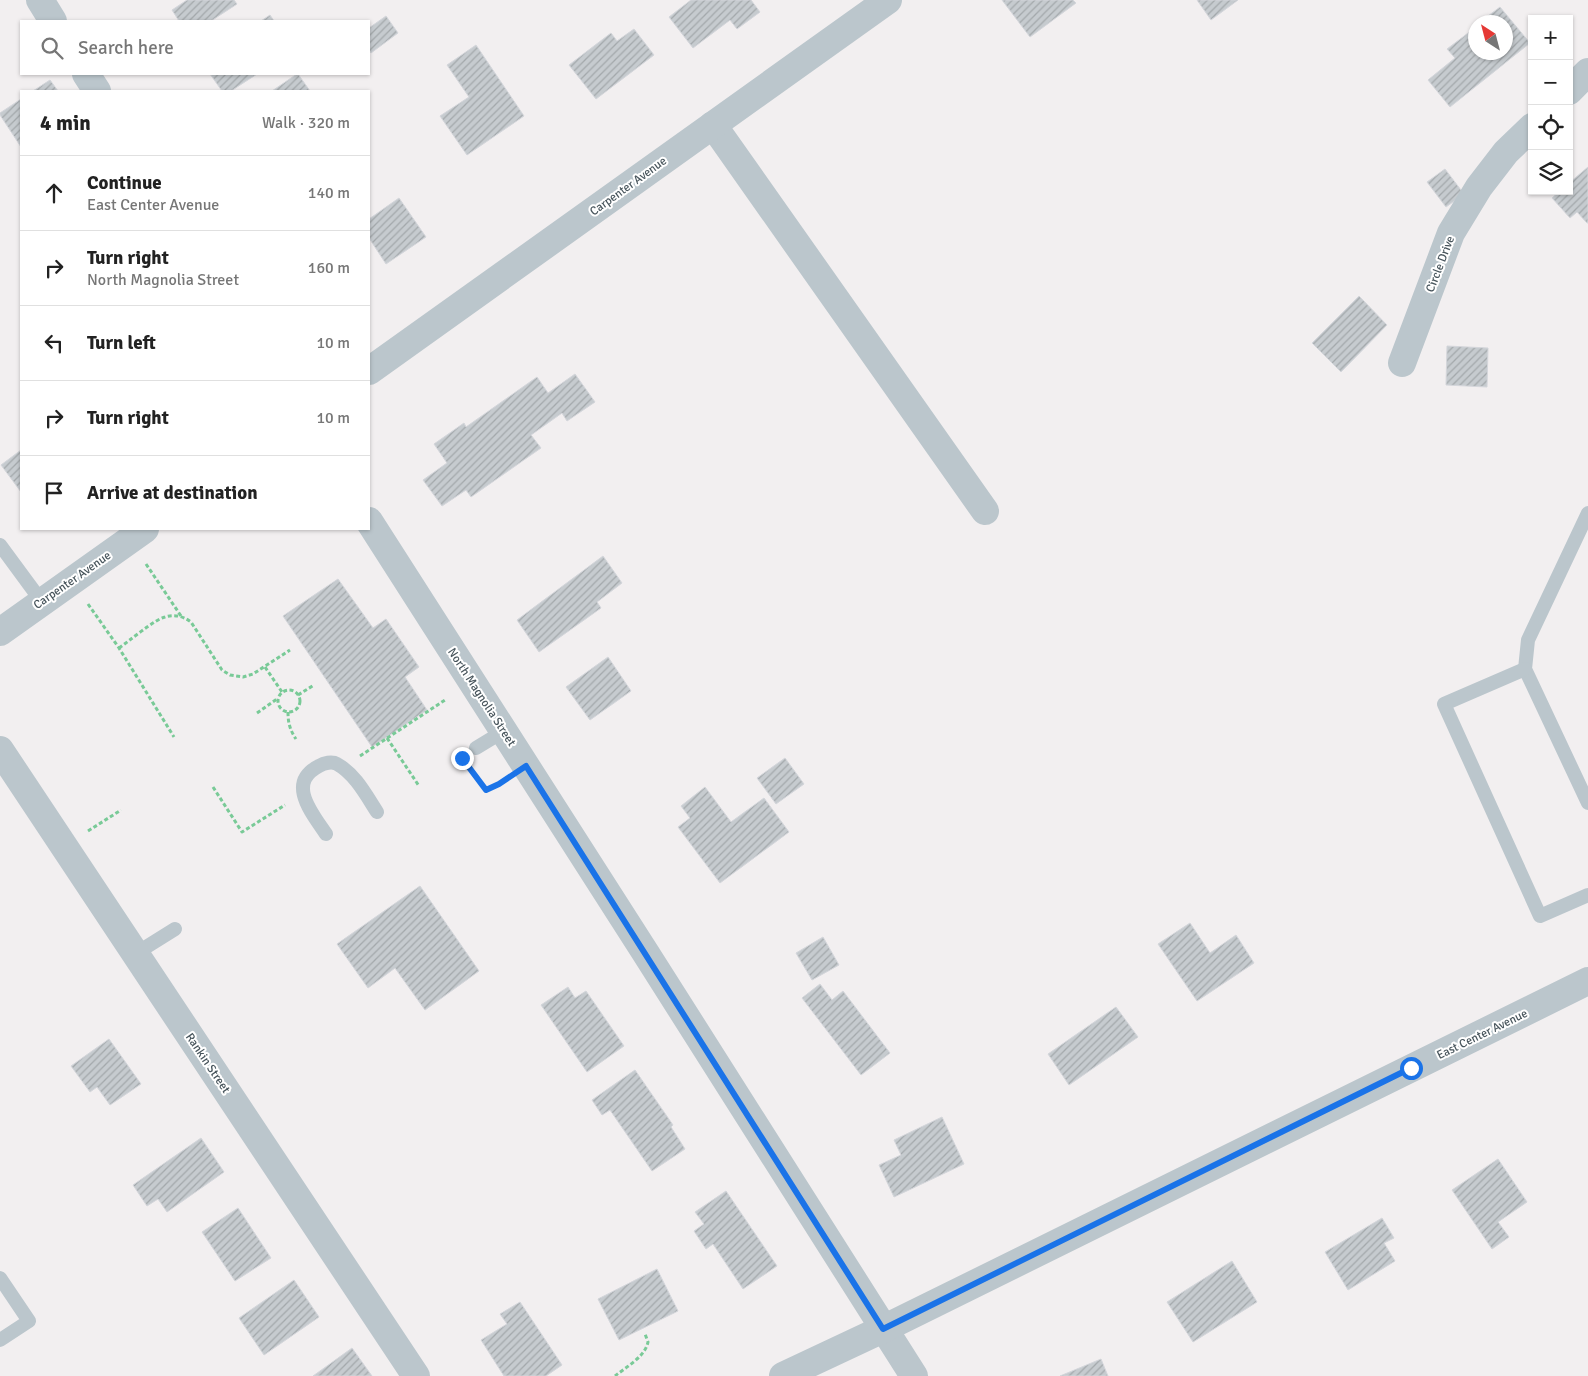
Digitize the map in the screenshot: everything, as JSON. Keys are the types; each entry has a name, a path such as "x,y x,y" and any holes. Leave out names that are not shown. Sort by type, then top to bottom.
{"street":[{"path":"40,0 52,20"},
{"name":"Carpenter Avenue","path":"370,370 888,0"},
{"path":"1573,87 1588,72"},
{"path":"87,75 96,90"},
{"path":"712,126 985,511"},
{"name":"Circle Drive","path":"1402,363 1450,233 1495,166 1506,152 1528,131"},
{"name":"North Magnolia Street","path":"370,523 914,1376"},
{"name":"Carpenter Avenue","path":"0,632 71,582 138,531"},
{"name":"Rankin Street","path":"0,750 416,1376"},
{"name":"East Center Avenue","path":"783,1376 883,1329 1588,981"}],"lane":[{"path":"1588,513 1528,640 1525,669 1588,803"},
{"path":"0,545 42,602"},
{"path":"1525,669 1444,704 1540,916 1588,895"},
{"path":"476,748 504,731"},
{"path":"326,834 306,801 302,790 304,778 312,769 324,763 335,763 346,770 360,786 377,812"},
{"path":"135,954 175,929"},
{"path":"0,1278 28,1320 0,1340"}],"path":[{"path":"145,562 182,617"},
{"path":"71,582 118,648 174,737"},
{"path":"118,648 163,617 176,616 190,622 225,673 236,677 253,674 290,650"},
{"path":"264,667 282,692"},
{"path":"298,695 314,685"},
{"path":"258,713 278,699 282,692 291,690 298,695 300,701 295,711 288,712 279,707 278,699"},
{"path":"288,712 288,722 296,739"},
{"path":"387,738 419,786"},
{"path":"468,766 486,790 499,784 526,766"},
{"path":"64,846 121,810"},
{"path":"615,1376 645,1351 648,1342 645,1334"}],"building":[{"path":"187,0 234,0 237,4 213,20 178,20 172,10"},
{"path":"691,0 751,0 760,12 737,29 730,20 693,48 669,17"},
{"path":"1002,0 1073,0 1076,3 1030,37"},
{"path":"1197,0 1238,0 1211,20"},
{"path":"1500,7 1507,15 1489,15"},
{"path":"270,15 273,20 262,20"},
{"path":"386,16 398,33 371,53 370,27"},
{"path":"1513,23 1528,41 1528,45 1513,57"},
{"path":"634,29 654,55 596,99 569,65 611,33 617,41"},
{"path":"1468,33 1468,60 1509,60 1450,107 1428,80 1455,58 1447,49"},
{"path":"476,45 524,116 467,155 440,116 469,97 447,65"},
{"path":"211,75 255,75 233,90 221,90"},
{"path":"296,75 299,75 309,90 273,90"},
{"path":"50,80 57,90 35,90"},
{"path":"20,100 20,145 0,115 0,113"},
{"path":"1588,167 1588,223 1577,212 1570,218 1552,198 1555,195 1573,195 1573,180"},
{"path":"1445,169 1464,194 1446,207 1427,182"},
{"path":"399,198 426,237 386,264 370,240 370,218"},
{"path":"1359,296 1387,325 1341,372 1312,343"},
{"path":"1447,346 1488,348 1487,387 1446,385"},
{"path":"575,374 595,402 567,421 562,413 531,435 541,448 471,497 466,490 442,506 423,480 447,463 434,444 464,423 466,427 537,377 548,393"},
{"path":"20,451 20,491 1,465"},
{"path":"603,556 622,583 597,602 601,608 539,652 517,620"},
{"path":"338,579 373,628 386,619 419,667 405,677 427,710 372,747 283,616"},
{"path":"608,657 631,691 590,720 566,687"},
{"path":"785,758 804,784 776,804 757,778"},
{"path":"705,787 731,822 764,798 789,832 720,883 678,827 690,818 681,806"},
{"path":"420,886 479,971 425,1010 395,968 368,988 337,944"},
{"path":"1190,923 1210,953 1236,935 1254,963 1197,1001 1158,944"},
{"path":"823,937 839,965 812,980 796,953"},
{"path":"820,984 832,1000 843,991 890,1053 861,1075 802,998"},
{"path":"568,987 575,998 586,991 624,1046 587,1072 541,1005"},
{"path":"1116,1007 1138,1037 1069,1085 1048,1054"},
{"path":"109,1039 141,1084 110,1105 97,1087 90,1092 71,1066"},
{"path":"635,1070 673,1125 671,1127 685,1149 652,1171 610,1110 602,1115 592,1100"},
{"path":"942,1117 964,1164 894,1197 879,1165 901,1155 894,1140"},
{"path":"201,1138 224,1172 167,1212 158,1199 147,1206 133,1185"},
{"path":"1498,1159 1527,1202 1498,1222 1509,1237 1492,1249 1452,1190"},
{"path":"726,1191 777,1266 743,1289 713,1244 706,1249 694,1231 704,1224 695,1212"},
{"path":"238,1208 271,1258 235,1281 202,1232"},
{"path":"1382,1218 1394,1238 1384,1243 1395,1261 1348,1290 1325,1252"},
{"path":"1232,1261 1257,1302 1193,1342 1167,1302"},
{"path":"657,1269 678,1311 619,1340 598,1299"},
{"path":"294,1280 319,1317 264,1355 239,1318"},
{"path":"520,1302 562,1365 546,1376 504,1376 481,1340 507,1324 500,1314"},
{"path":"352,1348 372,1376 313,1376"},
{"path":"1101,1359 1108,1376 1060,1376"}],"route":[{"path":"462,758 486,790 499,784 526,766 883,1329 1411,1068"}]}
